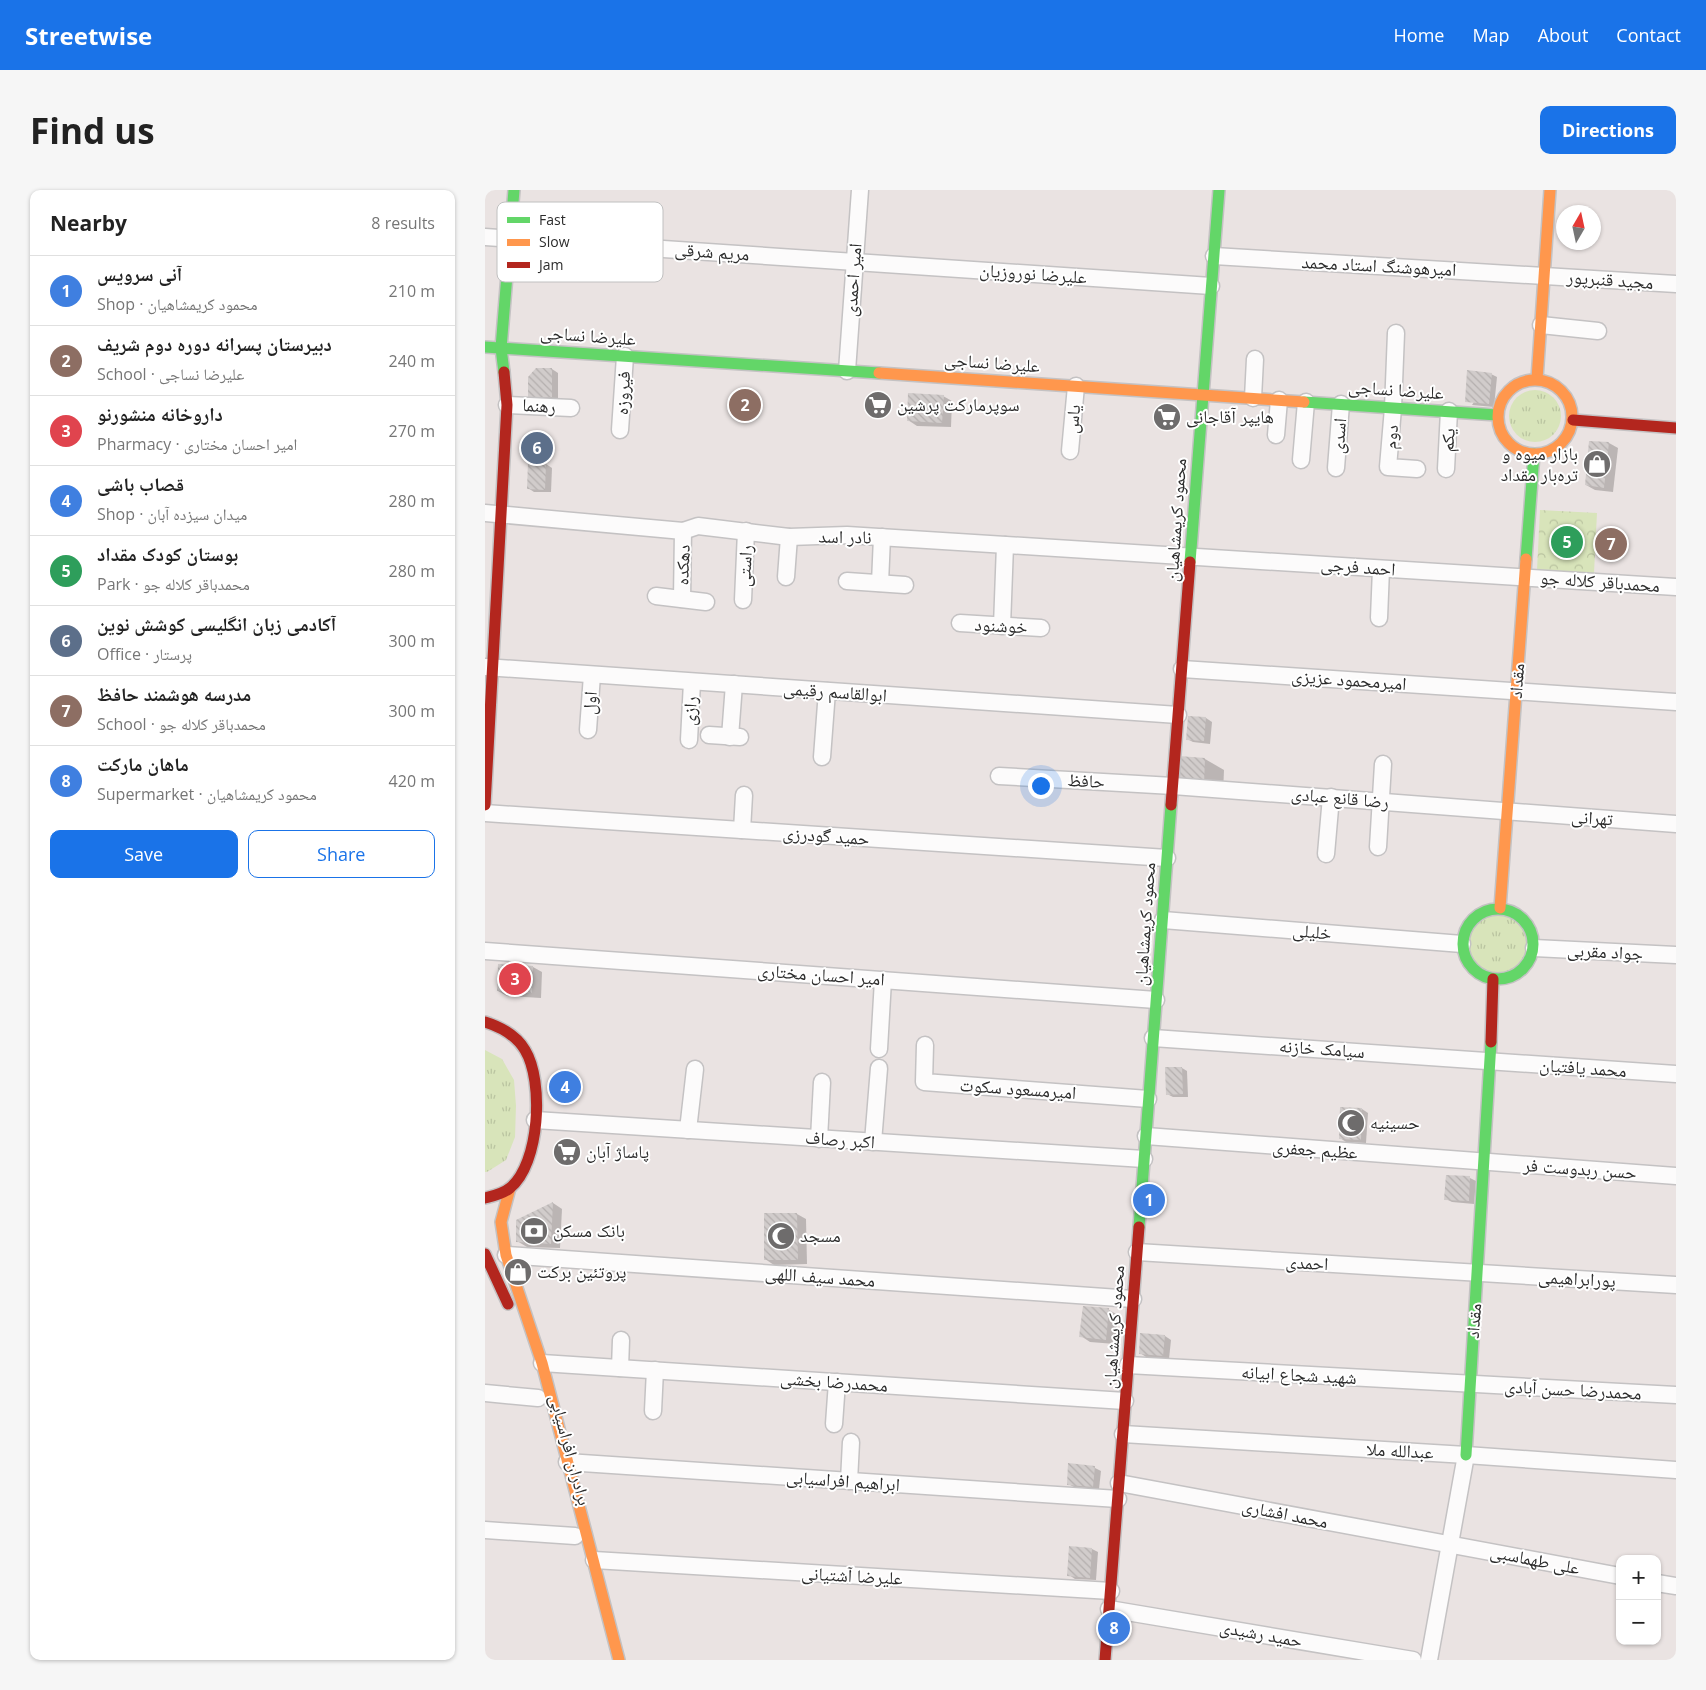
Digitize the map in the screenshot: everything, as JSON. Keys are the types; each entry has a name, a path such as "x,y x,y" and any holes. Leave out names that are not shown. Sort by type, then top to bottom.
{"street":[{"name":"امیر احمدی","path":"847,371 860,190"},
{"name":"محمود کریمشاهیان","path":"1105,1660 1219,190"},
{"path":"1537,379 1550,190"},
{"name":"مریم شرقی","path":"663,249 854,261"},
{"name":"امیرهوشنگ استاد محمد","path":"1213,256 1544,276"},
{"name":"علیرضا نوروزیان","path":"854,261 1211,286"},
{"name":"مجید قنبرپور","path":"1544,276 1676,284"},
{"path":"485,805 493,513 507,405 501,348 506,282"},
{"path":"1541,325 1598,331"},
{"path":"1393,408 1396,333"},
{"name":"علیرضا نساجی","path":"485,347 1497,415"},
{"name":"فیروزه","path":"621,430 625,356"},
{"path":"1253,398 1255,359"},
{"path":"1537,379 1549,382 1563,392 1572,408 1573,420 1570,431 1564,441 1556,448 1545,453 1533,454 1522,452 1512,446 1504,437 1497,415 1500,403 1514,385 1525,380 1537,379"},
{"name":"یاس","path":"1070,451 1076,386"},
{"path":"1277,435 1279,400"},
{"path":"1301,460 1306,402"},
{"name":"اسدی","path":"1336,468 1341,404"},
{"name":"رهنما","path":"507,405 571,408"},
{"name":"دوم","path":"1393,408 1388,466 1417,469"},
{"name":"یکم","path":"1446,469 1449,412"},
{"path":"1573,420 1676,428"},
{"name":"مقداد","path":"1500,908 1533,454"},
{"name":"نادر اسد","path":"493,513 683,531 698,526 789,537 847,535 1191,556"},
{"name":"دهکده","path":"682,599 683,531"},
{"name":"راستی","path":"743,600 746,531"},
{"path":"786,577 789,537"},
{"path":"880,583 882,537"},
{"path":"1001,626 1005,545"},
{"name":"احمد فرجی","path":"1191,556 1525,577"},
{"path":"1379,618 1381,568"},
{"name":"محمدباقر کلاله جو","path":"1525,577 1676,587"},
{"path":"847,581 905,585"},
{"path":"656,596 706,602"},
{"name":"خوشنود","path":"960,623 1041,628"},
{"name":"ابوالقاسم رقیمی","path":"489,668 1178,715"},
{"name":"امیرمحمود عزیزی","path":"1182,669 1676,702"},
{"name":"اول","path":"588,730 592,675"},
{"name":"رازی","path":"689,740 692,682"},
{"path":"709,735 735,737 734,684"},
{"path":"822,757 827,691"},
{"path":"1378,846 1383,764"},
{"name":"حافظ","path":"999,776 1173,786"},
{"name":"رضا قانع عبادی","path":"1173,786 1508,811"},
{"path":"742,830 745,795"},
{"path":"1326,854 1331,797"},
{"name":"تهرانی","path":"1508,811 1676,824"},
{"name":"حمید گودرزی","path":"485,813 1167,858"},
{"path":"1500,908 1521,916 1529,925 1533,936 1534,948 1531,959 1515,975 1505,979 1493,979 1475,971 1468,963 1462,944 1469,922 1477,914 1500,908"},
{"name":"خلیلی","path":"1163,920 1462,944"},
{"name":"جواد مقربی","path":"1534,948 1676,955"},
{"name":"امیر احسان مختاری","path":"485,951 1156,1000"},
{"name":"مقداد","path":"1429,1660 1466,1454 1491,1061 1493,979"},
{"path":"879,1049 883,980"},
{"path":"485,1022 509,1032 525,1051 534,1079 535,1120 530,1156 521,1174 510,1188 485,1198"},
{"name":"سیامک خازنه","path":"1153,1038 1491,1061"},
{"name":"امیرمسعود سکوت","path":"925,1045 923,1082 1149,1099"},
{"name":"محمد یافتیان","path":"1491,1061 1676,1074"},
{"path":"873,1142 879,1068"},
{"path":"688,1130 695,1069"},
{"path":"819,1139 822,1082"},
{"name":"اکبر رصاف","path":"535,1120 1144,1159"},
{"name":"عظیم جعفری","path":"1146,1136 1484,1163"},
{"name":"حسن ربدوست فر","path":"1484,1163 1676,1176"},
{"name":"برادران افراسیابی","path":"510,1188 501,1222 506,1254 543,1363 541,1398 593,1560 619,1660"},
{"name":"احمدی","path":"1137,1252 1477,1273"},
{"path":"506,1254 485,1253 506,1297 512,1316"},
{"name":"محمد سیف اللهی","path":"506,1254 1133,1300"},
{"name":"پورابراهیمی","path":"1477,1273 1676,1285"},
{"path":"620,1368 621,1340"},
{"name":"محمدرضا بخشی","path":"543,1363 1125,1401"},
{"name":"شهید شجاع ابیانه","path":"1128,1365 1471,1384"},
{"path":"653,1411 655,1370"},
{"path":"834,1424 837,1382"},
{"name":"محمدرضا حسن آبادی","path":"1471,1384 1676,1395"},
{"path":"485,1393 541,1398"},
{"name":"عبدالله ملا","path":"1123,1434 1466,1454 1676,1470"},
{"path":"849,1481 851,1442"},
{"name":"ابراهیم افراسیابی","path":"561,1461 849,1481 1119,1491"},
{"name":"محمد افشاری","path":"1119,1491 1450,1544"},
{"path":"485,1530 575,1535"},
{"name":"علی طهماسبی","path":"1450,1544 1616,1575"},
{"name":"علیرضا آشتیانی","path":"593,1560 1111,1591"},
{"path":"1661,1584 1676,1586"},
{"name":"حمید رشیدی","path":"1109,1609 1413,1660"},
{"path":"600,1633 607,1660"}],"green space":[{"path":"1530,390 1540,390 1554,397 1561,411 1561,421 1554,435 1540,442 1530,442 1520,438 1513,431 1509,421 1509,411 1513,401 1520,394"},
{"path":"1540,510 1597,513 1594,573 1537,570"},
{"path":"1498,914 1510,916 1523,927 1528,944 1526,956 1515,969 1498,974 1486,972 1473,961 1468,944 1470,932 1481,919"},
{"path":"485,1050 502,1059 514,1080 516,1106 515,1137 506,1160 487,1172 485,1172"}],"building":[{"path":"536,368 552,368 552,397 528,397 528,377"},
{"path":"1467,370 1492,373 1489,404 1465,402"},
{"path":"908,393 944,395 942,423 907,421"},
{"name":"بازار میوه و تره‌بار مقداد","path":"1589,441 1609,442 1604,488 1585,485"},
{"path":"528,462 546,463 545,490 527,489"},
{"path":"1188,716 1206,717 1204,741 1186,740"},
{"path":"1179,756 1205,758 1204,784 1177,783"},
{"path":"498,964 533,966 532,993 497,991"},
{"path":"1165,1067 1182,1067 1183,1094 1166,1095"},
{"name":"حسینیه","path":"1340,1107 1362,1108 1361,1140 1339,1139"},
{"path":"1446,1175 1470,1176 1469,1201 1444,1200"},
{"name":"بانک مسکن","path":"553,1202 551,1244 516,1242 516,1220"},
{"name":"مسجد","path":"764,1213 797,1213 798,1260 764,1260"},
{"path":"1083,1306 1109,1308 1106,1340 1079,1337"},
{"path":"1140,1333 1165,1335 1163,1356 1139,1354"},
{"path":"1068,1463 1095,1466 1093,1487 1067,1485"},
{"path":"1069,1546 1092,1548 1090,1578 1067,1576"}],"traffic: fast":[{"path":"513,202 514,190"},
{"path":"1190,562 1219,190"},
{"path":"504,372 501,348 506,282"},
{"path":"485,347 879,373"},
{"path":"1304,402 1497,415"},
{"path":"1526,559 1534,454"},
{"path":"1139,1227 1171,805"},
{"path":"1505,909 1518,915 1527,924 1531,930 1533,944 1531,958 1523,969 1512,977 1491,979 1484,977 1473,969 1465,958 1463,937 1465,930 1473,919 1484,911 1505,909"},
{"path":"1466,1455 1491,1042"}],"traffic: slow":[{"path":"1537,379 1550,190"},
{"path":"879,373 1304,402"},
{"path":"1528,380 1542,380 1556,386 1566,396 1572,410 1572,417 1572,424 1566,438 1556,448 1542,454 1528,454 1514,448 1504,438 1498,424 1498,410 1504,396 1514,386 1528,380"},
{"path":"1500,908 1526,559"},
{"path":"510,1188 501,1222 506,1255 542,1363 619,1660"}],"traffic: jam":[{"path":"485,805 507,405 504,372"},
{"path":"1573,420 1676,428"},
{"path":"1171,805 1190,562"},
{"path":"1491,1042 1493,979"},
{"path":"485,1022 508,1032 525,1050 531,1064 537,1101 533,1142 528,1161 520,1176 507,1190 485,1198"},
{"path":"1105,1660 1139,1227"},
{"path":"485,1254 508,1304"}],"place":[{"name":"دبیرستان پسرانه دوره دوم شریف","path":"745,405"},
{"name":"سوپرمارکت پرشین","path":"878,405"},
{"name":"هایپر آقاجانی","path":"1167,417"},
{"name":"آکادمی زبان انگلیسی کوشش نوین","path":"537,448"},
{"name":"بازار میوه و تره‌بار مقداد","path":"1597,464"},
{"name":"بوستان کودک مقداد","path":"1567,542"},
{"name":"مدرسه هوشمند حافظ","path":"1611,544"},
{"name":"داروخانه منشورنو","path":"515,979"},
{"name":"قصاب باشی","path":"565,1087"},
{"name":"حسینیه","path":"1351,1123"},
{"name":"پاساژ آبان","path":"567,1152"},
{"name":"آنی سرویس","path":"1149,1200"},
{"name":"بانک مسکن","path":"534,1231"},
{"name":"مسجد","path":"781,1236"},
{"name":"پروتئین برکت","path":"518,1272"},
{"name":"ماهان مارکت","path":"1114,1628"}]}
